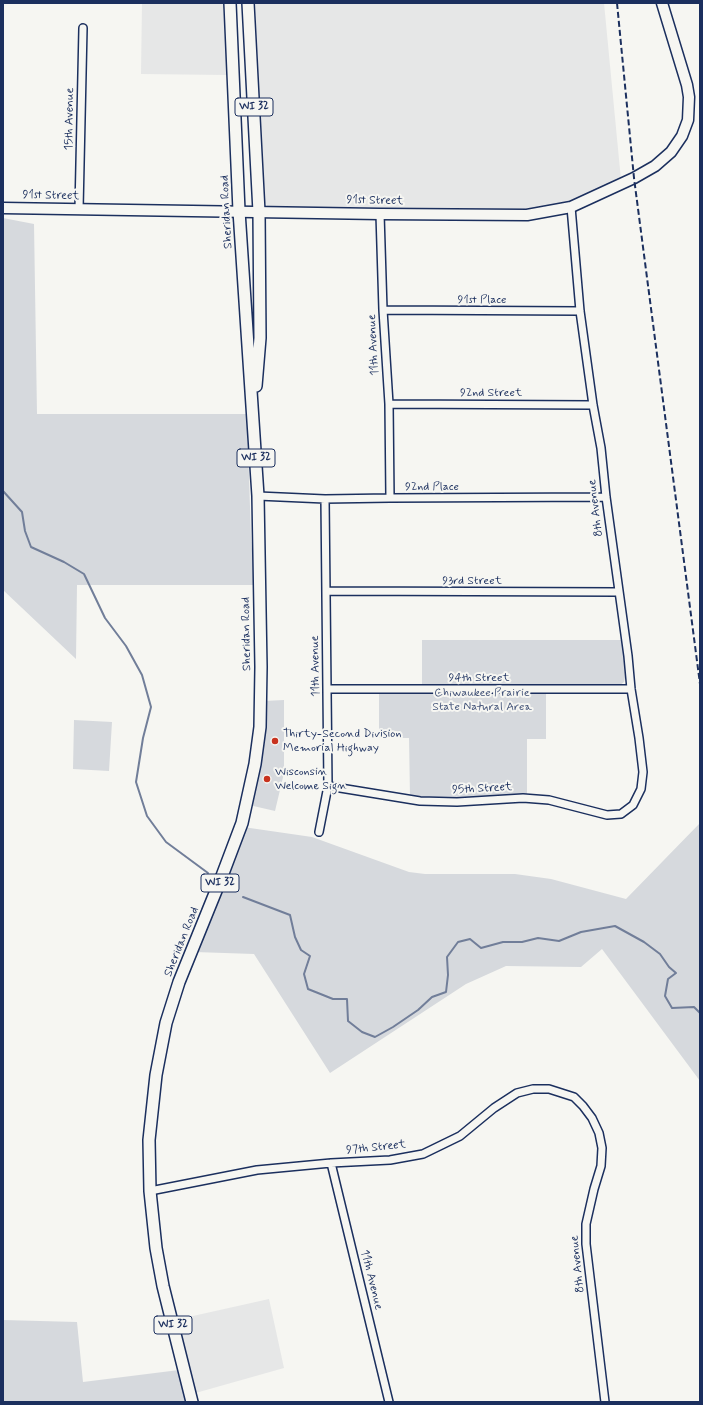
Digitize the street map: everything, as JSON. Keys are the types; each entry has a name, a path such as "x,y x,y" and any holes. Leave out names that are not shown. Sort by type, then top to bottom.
{"main road":[{"name":"Sheridan Road","path":"192,1402 163,1286 156,1248 150,1191 149,1140 156,1075 166,1023 179,982 242,823 260,727 261,667 258,496 239,212 230,3"},
{"name":"Sheridan Road","path":"248,3 259,212 260,338 253,420"}],"street":[{"name":"91st Street","path":"3,208 527,215 572,207 655,166 672,152 682,136 688,120 689,97 687,84 662,3"},
{"name":"15th Avenue","path":"79,209 83,28"},
{"name":"8th Avenue","path":"572,207 580,311 593,405 601,448 618,592 643,772 641,789 633,805"},
{"name":"11th Avenue","path":"380,214 383,310 389,404 390,498"},
{"name":"91st Place","path":"383,310 580,311"},
{"name":"92nd Street","path":"389,404 593,405"},
{"name":"92nd Place","path":"258,496 325,499 606,497"},
{"name":"11th Avenue","path":"319,832 328,786 325,499"},
{"name":"93rd Street","path":"326,591 618,592"},
{"name":"94th Street","path":"327,689 631,689"},
{"name":"95th Street","path":"328,786 420,801 457,802 523,798 549,800 607,815 621,814 633,805"},
{"name":"97th Street","path":"150,1191 257,1170 331,1163 390,1160 423,1154 460,1136 494,1108 517,1093 533,1089 549,1089 563,1093 574,1098 583,1106"},
{"name":"8th Avenue","path":"583,1106 599,1133 602,1148 601,1166 586,1224 586,1244 605,1402"},
{"name":"11th Avenue","path":"331,1163 389,1402"}],"shaded area":[{"path":"142,3 223,3 227,75 141,74"},
{"path":"255,3 604,3 621,180 578,199 545,208 525,211 268,207 264,201 263,190"},
{"path":"269,1299 284,1368 192,1394 175,1320"}],"green space":[{"path":"3,218 34,224 37,414 247,414 251,538 255,585 77,585 76,659 3,590"},
{"name":"Chiwaukee Prairie State Natural Area","path":"422,640 622,640 626,670 625,678 624,682 619,686 546,687 546,739 527,739 527,796 448,800 410,797 409,738 379,738 379,692 422,691"},
{"path":"284,700 284,773 275,811 249,805 264,701"},
{"path":"74,720 112,722 109,771 73,769"},
{"path":"700,823 700,1081 602,949 581,967 506,966 466,984 330,1073 254,954 195,952 231,869 243,827 312,837 409,872 425,874 515,874 551,879 626,899"},
{"path":"3,1320 77,1322 83,1382 179,1370 187,1402 3,1402"}],"waterway":[{"path":"3,491 22,512 25,531 31,547 64,562 84,574 105,618 126,646 142,675 151,707 143,738 136,782 147,816 166,842 208,873"},
{"path":"243,897 290,915 295,937 301,950 310,956 304,974 308,989 333,999 347,999 348,1021 362,1032 375,1037 418,1010 432,997 446,992 448,975 447,957 458,942 470,939 481,948 503,942 522,942 538,938 559,941 581,932 615,926 644,942 660,954 669,967 676,973 668,979 665,996 672,1008 694,1007 700,1013"}],"railway":[{"path":"617,3 634,178 700,684"}],"place":[{"name":"Thirty-Second Division Memorial Highway","path":"275,741"},
{"name":"Wisconsin Welcome Sign","path":"267,779"}]}
